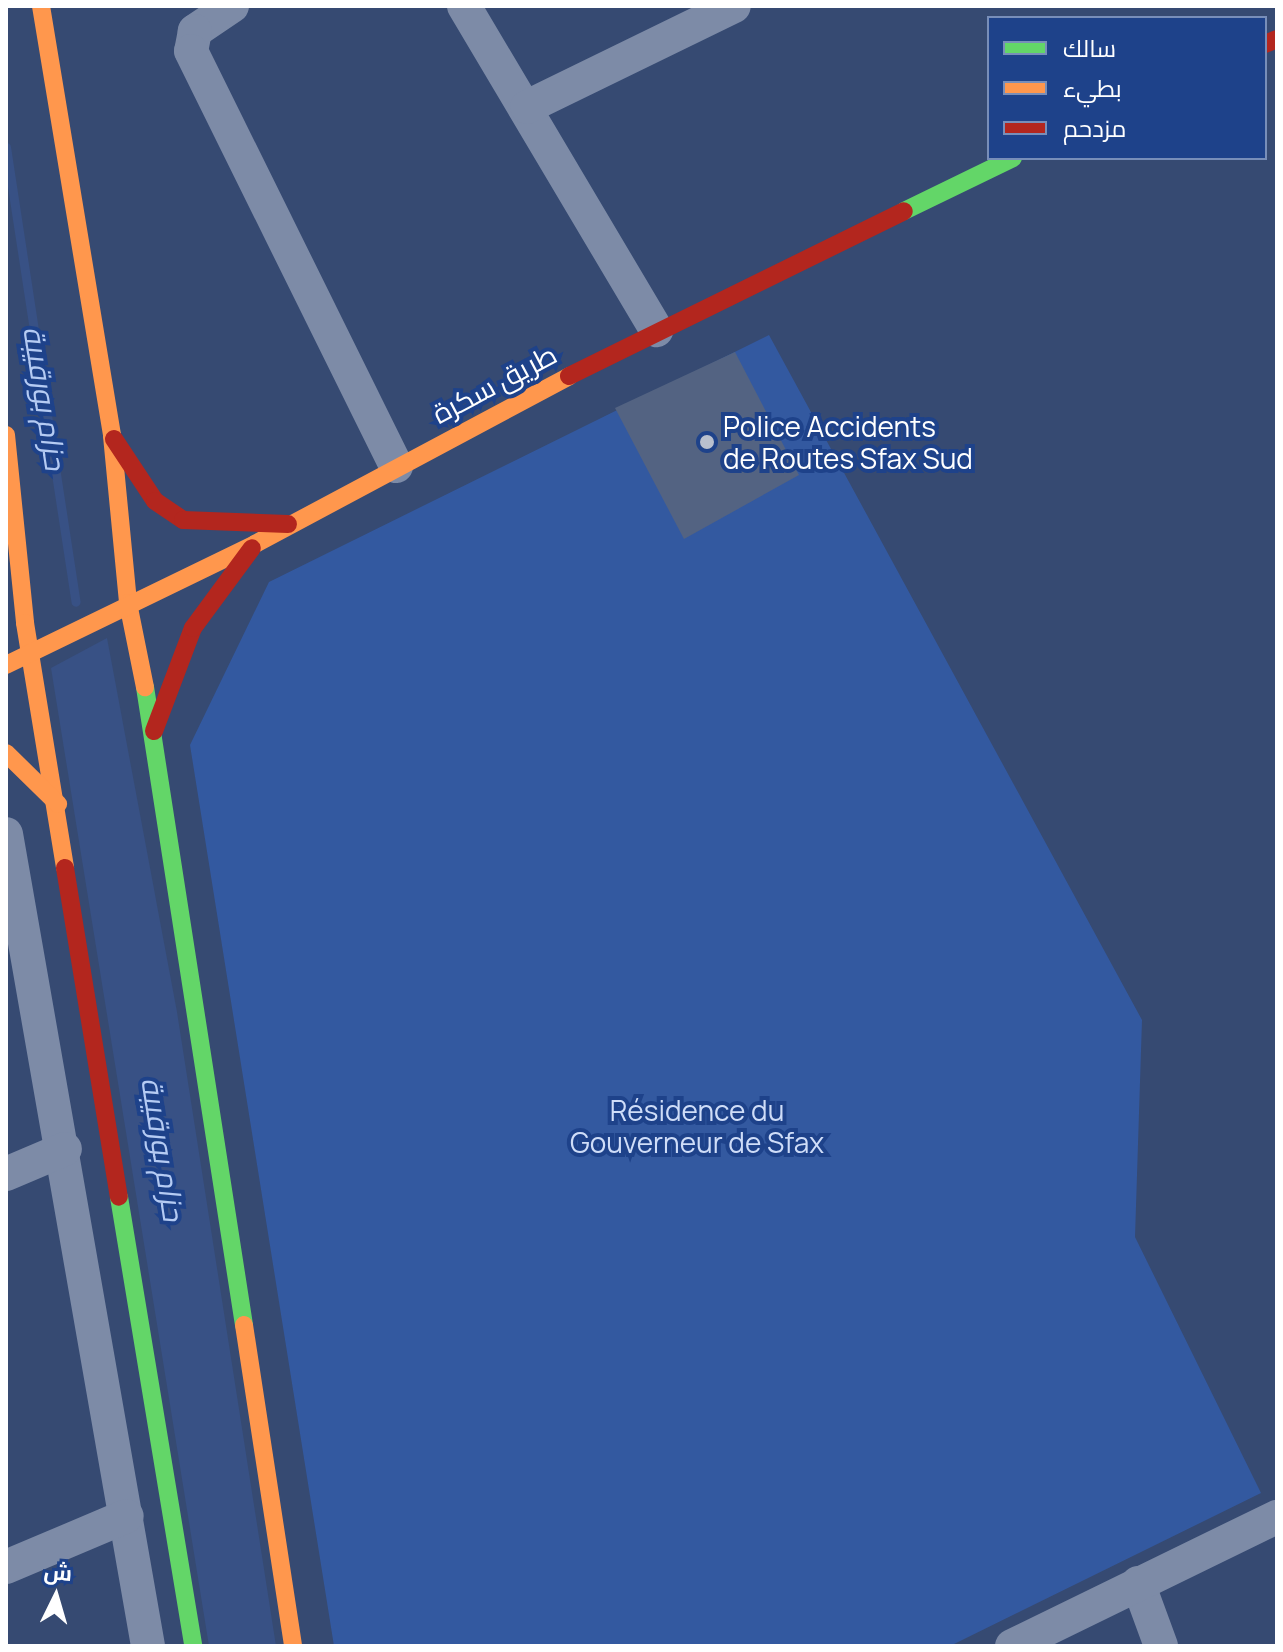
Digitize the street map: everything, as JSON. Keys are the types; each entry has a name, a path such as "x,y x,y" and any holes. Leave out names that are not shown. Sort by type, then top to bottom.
{"main road":[{"path":"41,6 112,436 128,603 154,731 293,1646"},
{"name":"طريق سكرة","path":"6,665 128,603 255,544 396,466 656,330 1009,160"},
{"path":"6,435 16,498 31,653 193,1646"},
{"path":"112,436 170,513 216,526 288,524"},
{"path":"6,554 16,498"},
{"path":"154,731 193,628 255,544"},
{"path":"6,753 58,804"}],"street":[{"path":"232,6 195,31 191,51 396,466"},
{"path":"464,6 527,107 656,330"},
{"path":"527,107 734,6"},
{"path":"6,834 65,1149 148,1646"},
{"path":"6,1174 65,1149"},
{"path":"6,1567 127,1516"},
{"path":"1012,1646 1277,1517"},
{"path":"1138,1583 1161,1646"}],"green space":[{"name":"Résidence du Gouverneur de Sfax","path":"769,335 1142,1020 1135,1237 1261,1493 950,1646 334,1646 190,745 269,582"}],"water":[{"path":"107,638 177,1012 276,1646 209,1646 51,668"}],"building":[{"name":"Police Accidents de Routes Sfax Sud","path":"735,352 799,475 684,539 615,408"}],"waterway":[{"name":"حزام بورقيبة","path":"6,147 76,602"}],"traffic: fast":[{"path":"904,211 1009,160"},
{"path":"145,687 244,1325"},
{"path":"119,1197 193,1646"}],"traffic: slow":[{"path":"41,6 112,436 128,603 145,687"},
{"path":"6,665 255,544 569,376"},
{"path":"6,435 25,623 65,868"},
{"path":"6,753 58,804"},
{"path":"244,1325 293,1646"}],"traffic: jam":[{"path":"1267,43 1277,39"},
{"path":"569,376 904,211"},
{"path":"114,439 155,501 183,520 288,524"},
{"path":"154,731 193,628 252,548"},
{"path":"65,868 119,1197"}],"place":[{"name":"Police Accidents de Routes Sfax Sud","path":"707,442"}]}
